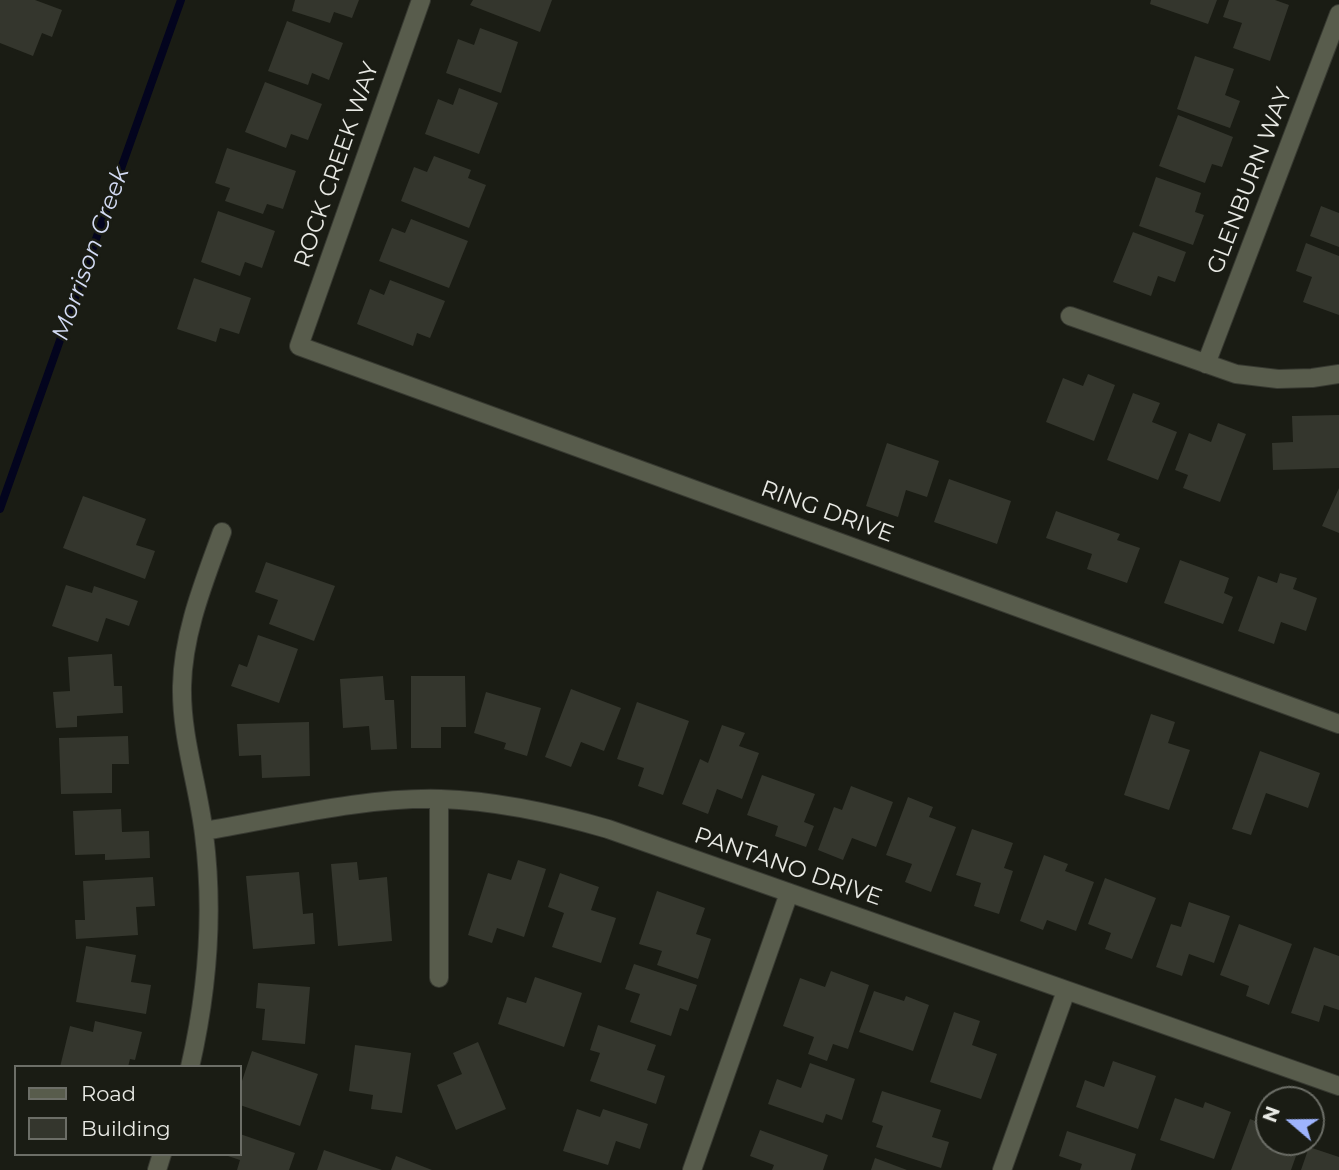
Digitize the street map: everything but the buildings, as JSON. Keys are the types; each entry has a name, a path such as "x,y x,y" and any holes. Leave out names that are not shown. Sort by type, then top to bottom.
{"street":[{"name":"ROCK CREEK WAY","path":"299,346 421,0"},
{"name":"GLENBURN WAY","path":"1206,364 1339,15"},
{"path":"1070,316 1236,374 1278,379 1339,374"},
{"name":"RING DRIVE","path":"299,346 1339,724"},
{"path":"190,1065 202,1017 209,945 209,883 204,831 183,730 181,687 184,653 194,611 222,532"},
{"path":"439,799 439,978"},
{"name":"PANTANO DRIVE","path":"204,831 372,802 439,799 501,803 555,813 608,829 1339,1086"},
{"path":"692,1170 789,893"},
{"path":"1002,1170 1066,991"}],"waterway":[{"name":"Morrison Creek","path":"0,509 181,0"}]}
